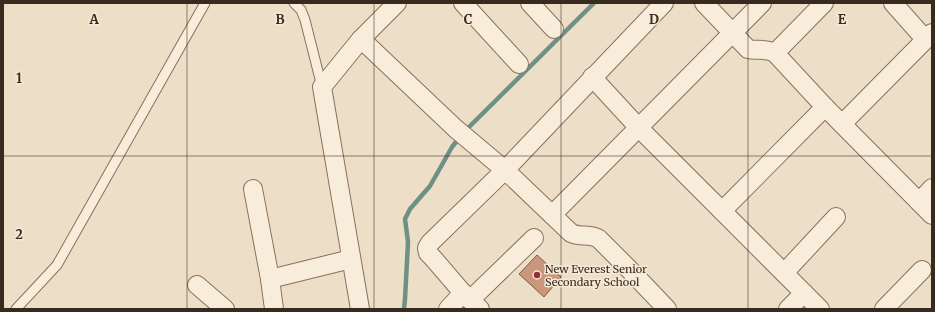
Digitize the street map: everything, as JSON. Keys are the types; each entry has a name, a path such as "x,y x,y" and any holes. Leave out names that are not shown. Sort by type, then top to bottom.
{"street":[{"path":"360,309 322,87 361,39 397,3"},
{"path":"463,3 519,64"},
{"path":"530,3 554,29"},
{"path":"471,300 428,253 427,248 430,243 505,170 664,3"},
{"path":"704,3 748,49 771,50 775,53 825,107 932,215"},
{"path":"552,216 762,3"},
{"path":"775,53 824,3"},
{"path":"842,124 928,36 893,3"},
{"path":"361,39 456,129 505,170 571,233 576,236 594,236 599,239 667,309"},
{"path":"592,77 639,128 820,309"},
{"path":"722,210 825,107"},
{"path":"919,202 932,188"},
{"path":"253,189 270,279 274,309"},
{"path":"784,273 836,217"},
{"path":"448,309 471,300 534,238"},
{"path":"270,279 351,259"},
{"path":"884,309 922,270"},
{"path":"197,285 225,309"},
{"path":"788,309 804,293"}],"lane":[{"path":"16,309 57,265 205,3"},
{"path":"294,3 301,10 305,20 322,87"}],"building":[{"path":"537,255 561,277 544,297 519,274"}],"waterway":[{"path":"465,131 594,3"},
{"path":"404,309 408,242 405,219 410,209 430,186 452,147 460,137"}],"place":[{"name":"New Everest Senior Secondary School","path":"537,275"}]}
